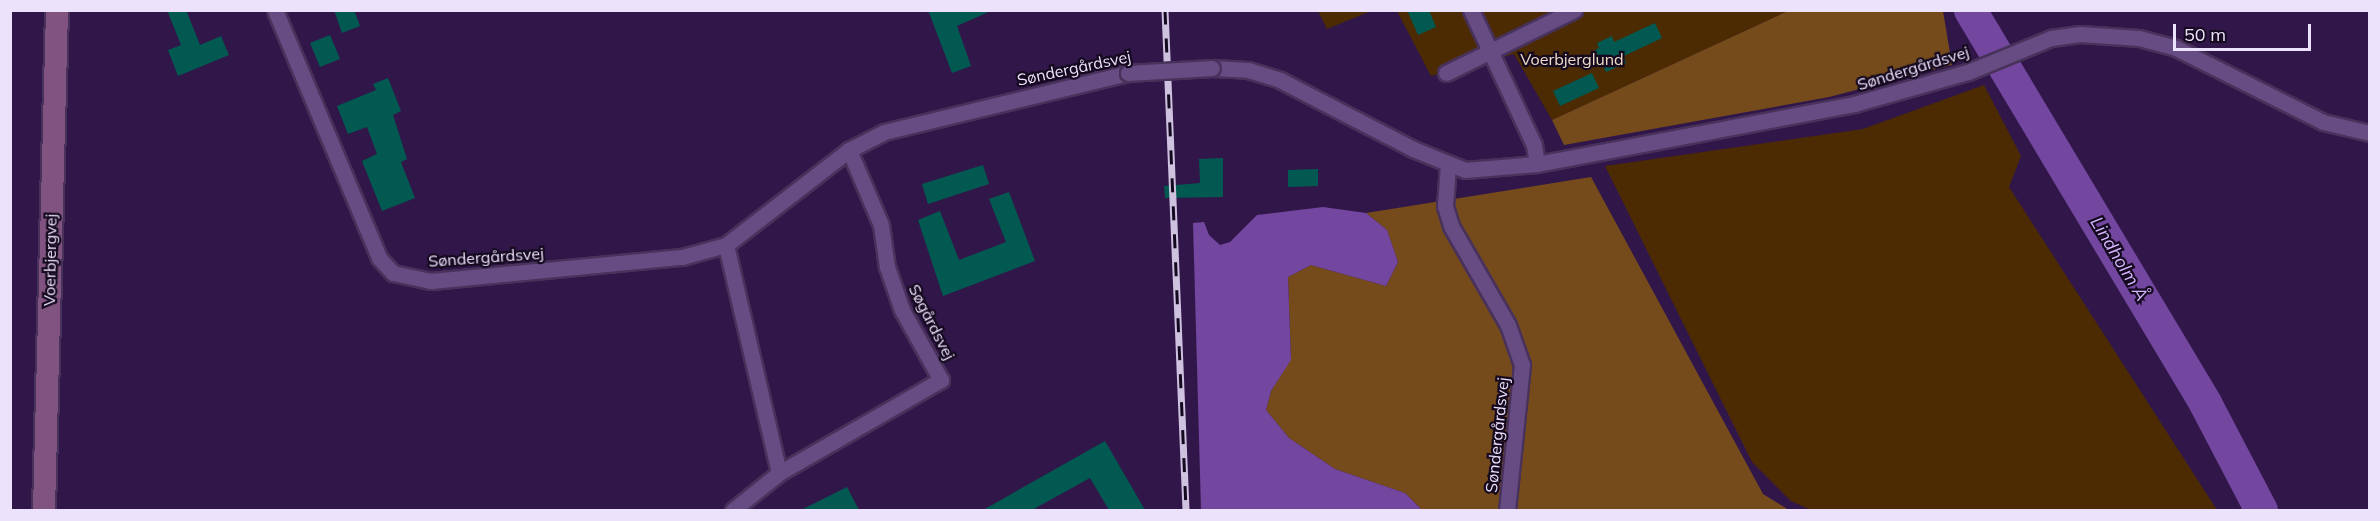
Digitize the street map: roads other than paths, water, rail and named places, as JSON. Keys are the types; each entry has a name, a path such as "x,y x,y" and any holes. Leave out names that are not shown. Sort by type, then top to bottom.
{"street":[{"name":"Voerbjergvej","path":"44,510 57,10"},
{"name":"Søndergårdsvej","path":"275,10 369,240 379,258 393,273 407,279 431,281 682,257 726,245 849,150 884,132 1128,73 1212,68 1248,70 1280,81 1448,165 1489,171 1766,124 1913,90 1968,72 2019,49 2080,33 2139,38 2176,48 2324,122 2370,133"},
{"path":"1471,10 1534,145 1537,164"},
{"path":"1446,73 1574,10"},
{"name":"Søgårdsvej","path":"733,510 779,473 940,380 902,310 887,267 881,225 849,150"},
{"name":"Søndergårdsvej","path":"1448,165 1444,206 1451,226 1508,326 1522,365 1507,510"},
{"path":"726,245 779,473"}],"waterway":[{"name":"Lindholm Å","path":"1970,10 2205,403 2261,510"}],"railway":[{"path":"1165,10 1186,510"}],"park label":[{"name":"Voerbjerglund","path":"1572,59"}]}
